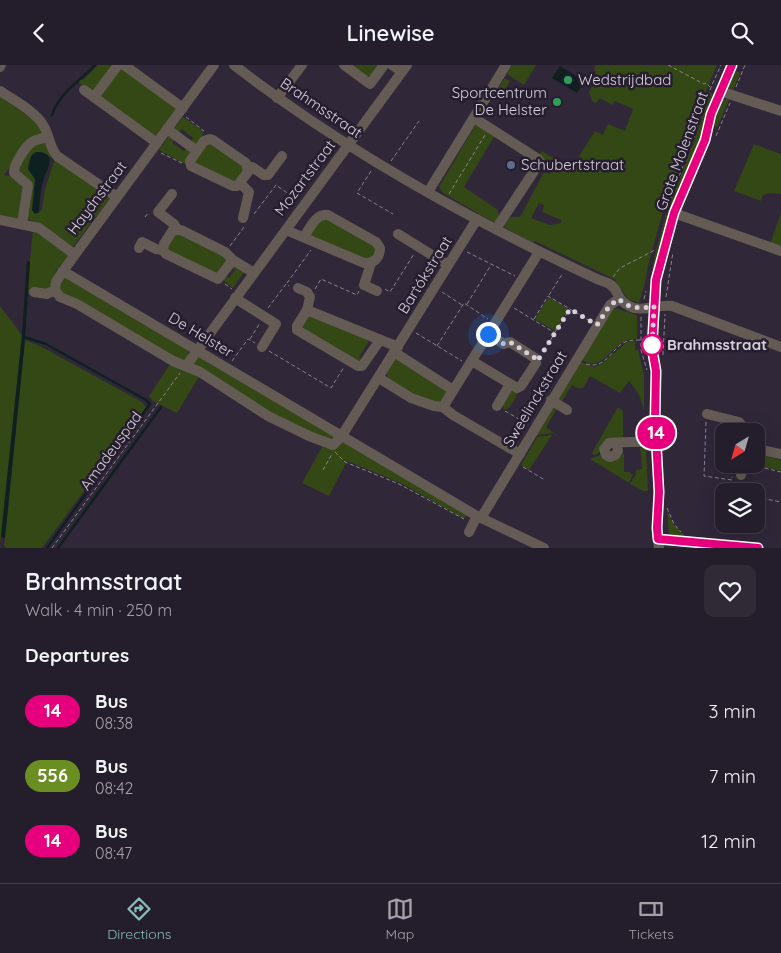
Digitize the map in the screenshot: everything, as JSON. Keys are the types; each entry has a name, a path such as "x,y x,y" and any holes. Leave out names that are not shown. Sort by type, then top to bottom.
{"street":[{"path":"94,97 118,65"},
{"path":"124,65 181,110"},
{"name":"Haydnstraat","path":"63,271 214,65"},
{"name":"Brahmsstraat","path":"234,65 277,98 348,145 428,192 539,252 609,284"},
{"path":"277,98 302,65"},
{"path":"344,65 370,84 384,65"},
{"name":"Mozartstraat","path":"186,365 405,69 392,65"},
{"path":"428,192 506,65"},
{"name":"Grote Molenstraat","path":"659,544 657,528 659,492 656,441 656,371 652,348 660,306 656,280 674,213 705,140 715,89 732,65"},
{"path":"715,89 781,111"},
{"path":"84,90 155,146"},
{"path":"0,91 39,119 44,126 52,151 117,197"},
{"path":"474,118 540,162 496,229"},
{"path":"167,129 197,151"},
{"path":"22,224 28,185 14,173 14,167 30,143 34,140 48,137"},
{"path":"207,139 213,139 246,163 248,172 236,186 191,166 190,161 207,139"},
{"path":"248,168 252,167 264,175 268,175 282,156"},
{"path":"240,183 249,192 243,218"},
{"path":"172,194 158,212 174,224 176,229"},
{"path":"674,213 781,251"},
{"path":"304,237 319,216 323,214 376,242 380,248 380,253 375,261 371,263 364,285 377,291"},
{"name":"Bartókstraat","path":"342,437 477,219"},
{"path":"0,220 39,228 74,254"},
{"path":"163,250 164,244 173,230 181,229 229,256 254,273"},
{"name":"Mozartstraat","path":"286,230 364,263 371,263"},
{"path":"398,234 448,265"},
{"path":"139,248 142,242 156,249 163,250 166,254 218,279 229,256"},
{"path":"443,407 539,252"},
{"path":"63,271 56,282 55,291 60,297 77,304 173,361 200,372 268,416 333,448 342,437"},
{"name":"De Helster","path":"63,271 525,544 544,548"},
{"path":"609,284 623,303 636,308 660,306 781,347"},
{"path":"298,288 309,294 310,297 307,310 297,325 297,330 358,366 362,366 380,339"},
{"path":"34,291 47,293 55,291"},
{"path":"237,296 276,324 262,347"},
{"name":"Sweelinckstraat","path":"469,532 477,515 517,458 597,325 610,305 619,299"},
{"path":"307,310 380,339 453,390"},
{"path":"471,363 517,388 521,386 536,363 535,358 510,342 504,344 488,334"},
{"path":"379,377 411,398 443,407 517,458"},
{"path":"497,406 510,384"},
{"path":"551,400 567,410"},
{"path":"707,414 740,423"},
{"path":"618,443 656,441"},
{"path":"765,451 781,455"},
{"path":"659,544 685,541 758,548"}],"path":[{"path":"668,65 678,72 704,84 706,83 715,89"},
{"name":"Grote Molenstraat","path":"714,140 745,65"},
{"path":"181,110 204,130 207,139"},
{"path":"386,167 418,121"},
{"path":"445,201 485,135 487,126"},
{"path":"155,146 185,165 190,164"},
{"path":"377,162 357,193 393,214"},
{"path":"253,215 276,185 304,205"},
{"path":"229,256 248,222 243,218"},
{"path":"227,367 248,339 250,340 264,315 311,251 315,242"},
{"path":"377,291 381,287 390,292 419,247"},
{"path":"459,249 522,280"},
{"path":"609,284 620,268 655,250"},
{"path":"662,357 660,306 674,250"},
{"path":"466,305 491,265"},
{"path":"534,319 568,265"},
{"path":"218,279 237,296"},
{"path":"309,294 317,288 321,279 358,295 361,287 364,285"},
{"path":"286,284 293,289 298,288"},
{"path":"434,288 462,305 464,303 495,323"},
{"path":"548,296 597,325"},
{"path":"507,303 555,333"},
{"path":"437,346 462,305"},
{"path":"536,361 570,309"},
{"path":"409,329 471,363"},
{"path":"250,340 331,388 348,361"},
{"path":"576,359 587,364 598,364 606,360 628,340 644,340"},
{"name":"Amadeuspad","path":"52,548 186,365"},
{"path":"497,406 535,428"},
{"path":"707,414 704,476 732,480 733,473 741,475"},
{"path":"323,470 333,448 345,462 398,484 462,519 477,515"},
{"path":"517,458 546,481"},
{"path":"765,469 781,472"},
{"path":"765,499 781,502"},
{"path":"666,515 666,505 674,524 686,535 685,541"}],"green space":[{"path":"98,65 114,65 95,90 90,91 77,81 84,79"},
{"path":"349,65 379,65 369,77"},
{"path":"512,65 536,65 524,85 507,74"},
{"path":"596,65 717,65 661,218 639,303 628,299 614,279 535,241 533,243 504,227 510,217 520,217 544,172 550,174 552,169 542,162 538,156 542,151 571,169 595,131 603,135 608,124 625,131 633,109 615,101 612,105 600,98 596,103 592,101 589,92 598,77 594,69","holes":["539,203 544,205 542,212 561,220 561,223 550,225 531,218"]},
{"path":"121,67 177,107 154,138 101,98 100,93"},
{"path":"736,71 740,73 733,91 728,86"},
{"path":"505,78 510,81 499,99 493,96"},
{"path":"710,93 713,94 707,109 701,140 672,209 669,206 696,136"},
{"path":"0,96 36,122 42,131 42,133 28,141 4,175 14,177 24,184 20,217 17,219 0,215"},
{"path":"730,98 717,127 713,125 723,100"},
{"path":"183,117 203,131 202,140 197,145 190,143 193,138 182,129 178,134 174,129"},
{"path":"476,124 495,135 464,187 498,210 499,216 495,223 443,193 439,187"},
{"path":"169,136 175,138 172,143 184,151 187,147 190,150 191,155 185,164 159,150"},
{"path":"209,141 242,164 244,170 235,182 195,165 194,158"},
{"path":"35,143 46,143 53,156 49,157 42,152 33,153 29,161 28,169 35,179 37,214 42,209 45,189 55,158 110,198 73,247 43,225 27,219 31,186 19,173 18,167"},
{"path":"754,144 781,154 781,194 770,193 763,195 761,201 734,191"},
{"path":"781,213 781,248 770,244"},
{"path":"666,215 670,215 659,255 652,272 654,258"},
{"path":"323,217 373,244 377,252 368,261 310,236"},
{"path":"33,230 69,255 55,272 57,274 51,291 27,292"},
{"path":"177,232 225,255 227,260 216,274 170,252 167,247"},
{"path":"232,265 245,271 233,288 223,280 224,275 229,278 235,270"},
{"path":"66,277 188,350 189,356 183,362 63,295 58,283"},
{"path":"549,297 568,309 555,331 535,319"},
{"path":"0,306 22,335 0,544"},
{"path":"613,309 637,315 637,339 625,341 605,358 595,363 582,360"},
{"path":"309,313 370,338 373,343 369,341 359,357 363,361 361,362 302,329 301,322"},
{"path":"25,340 40,346 142,402 146,407 42,548 7,548 4,546"},
{"path":"637,341 635,343 635,350 638,350 644,375 644,411 639,394 629,381 620,393 590,376 583,388 577,388 572,385 561,403 557,401 581,362 595,367 604,362 627,342"},
{"path":"198,357 204,358 335,438 332,442 274,416 192,364"},
{"path":"395,358 449,390 442,402 437,404 418,397 389,380 387,371"},
{"path":"171,363 200,375 177,413 153,401 149,396"},
{"path":"513,389 519,392 509,408 504,410 503,405"},
{"path":"554,407 557,409 546,427 562,439 553,433 537,435"},
{"path":"618,407 623,411 623,439 605,440 600,445 599,453 594,455 592,453"},
{"path":"552,435 529,470 521,465 537,437"},
{"path":"344,442 469,514 464,518 461,517 401,483 347,461 329,496 302,483 323,445 336,446"},
{"path":"640,445 646,445 648,491 643,491 630,484 636,474 636,470 642,469"},
{"path":"624,454 624,472 633,474 629,483 590,459 601,455 602,457"},
{"path":"765,456 781,460 781,471 765,467"},
{"path":"667,510 673,524 684,535 684,538 669,534"}],"shaded area":[{"name":"Wedstrijdbad","path":"560,66 584,81 577,93 552,78"},
{"path":"36,152 47,155 50,161 40,195 39,212 35,214 32,210 35,179 28,169 31,156"},
{"path":"27,261 30,262 25,340 5,538 1,537 22,335"}],"waterway":[{"path":"52,115 55,107 65,94 95,65"},
{"path":"24,337 46,344 150,404 47,548"},
{"path":"58,548 161,407"}],"bus line":[{"name":"14","path":"732,65 711,114 705,140 674,213 656,280 652,348 656,371 655,420 659,492 657,528 658,539 758,548"}],"place":[{"name":"Wedstrijdbad","path":"568,80"},
{"name":"Sportcentrum De Helster","path":"557,102"},
{"name":"Schubertstraat","path":"511,165"},
{"name":"Brahmsstraat","path":"652,345"}],"route":[{"path":"488,334 504,344 510,342 535,358 536,361 570,309 597,325 610,305 619,299 623,303 636,308 641,309 654,306 652,348 652,345"}]}
